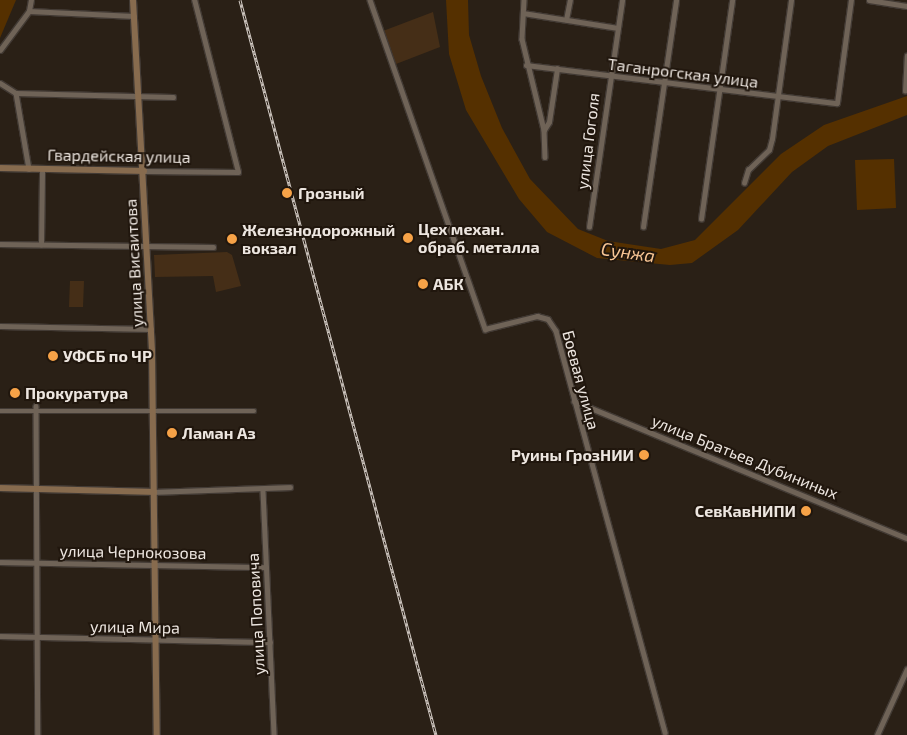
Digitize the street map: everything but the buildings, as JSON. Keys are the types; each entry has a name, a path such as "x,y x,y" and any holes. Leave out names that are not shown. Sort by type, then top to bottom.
{"main road":[{"name":"улица Висаитова","path":"133,0 144,170 151,329 158,735"},
{"name":"Гвардейская улица","path":"0,168 144,170"},
{"path":"0,488 154,492"}],"street":[{"path":"0,50 29,11 31,0"},
{"name":"Гвардейская улица","path":"144,170 238,172 194,0"},
{"name":"Боевая улица","path":"370,0 485,329 537,316 548,319 556,331 665,732"},
{"path":"524,0 526,65 544,130 545,157"},
{"path":"566,20 570,0"},
{"name":"улица Гоголя","path":"589,227 608,76 622,0"},
{"path":"643,227 676,0"},
{"path":"701,219 732,0"},
{"path":"744,183 748,170 769,150 791,0"},
{"name":"Таганрогская улица","path":"526,65 837,103 851,0"},
{"path":"869,0 907,6"},
{"path":"29,11 134,16"},
{"path":"523,14 618,28"},
{"path":"905,91 907,56"},
{"path":"544,130 549,122 557,69"},
{"path":"0,83 16,92 139,98 173,97"},
{"path":"16,92 29,169"},
{"path":"41,245 42,169"},
{"path":"0,244 213,247"},
{"path":"0,326 151,329"},
{"name":"улица Братьев Дубининых","path":"574,401 907,538"},
{"path":"36,406 37,489 35,563 38,735"},
{"path":"0,411 254,411"},
{"path":"154,492 263,491 290,487"},
{"name":"улица Поповича","path":"263,491 274,735"},
{"name":"улица Чернокозова","path":"0,562 266,567"},
{"name":"улица Мира","path":"0,636 270,642"},
{"path":"877,735 907,669"}],"shaded area":[{"path":"433,12 440,47 396,64 383,31"},
{"path":"227,252 232,255 241,286 216,292 213,276 155,277 154,255"},
{"path":"70,281 84,281 83,307 69,307"}],"water":[{"path":"0,0 16,0 0,38"},
{"name":"Сунжа","path":"446,0 468,0 469,35 481,76 502,128 530,179 578,229 608,241 661,249 695,240 781,154 824,125 907,96 907,115 828,146 792,172 738,230 692,263 670,265 597,258 547,232 519,199 466,110 449,54"},
{"path":"894,159 896,208 857,210 855,160"}],"railway":[{"path":"240,0 436,735"}],"place":[{"name":"Грозный","path":"287,193"},
{"name":"Цех механ. обраб. металла","path":"408,238"},
{"name":"Железнодорожный вокзал","path":"232,239"},
{"name":"АБК","path":"423,284"},
{"name":"УФСБ по ЧР","path":"53,356"},
{"name":"Прокуратура","path":"15,393"},
{"name":"Ламан Аз","path":"172,433"},
{"name":"Руины ГрозНИИ","path":"644,455"},
{"name":"СевКавНИПИ","path":"806,511"}]}
